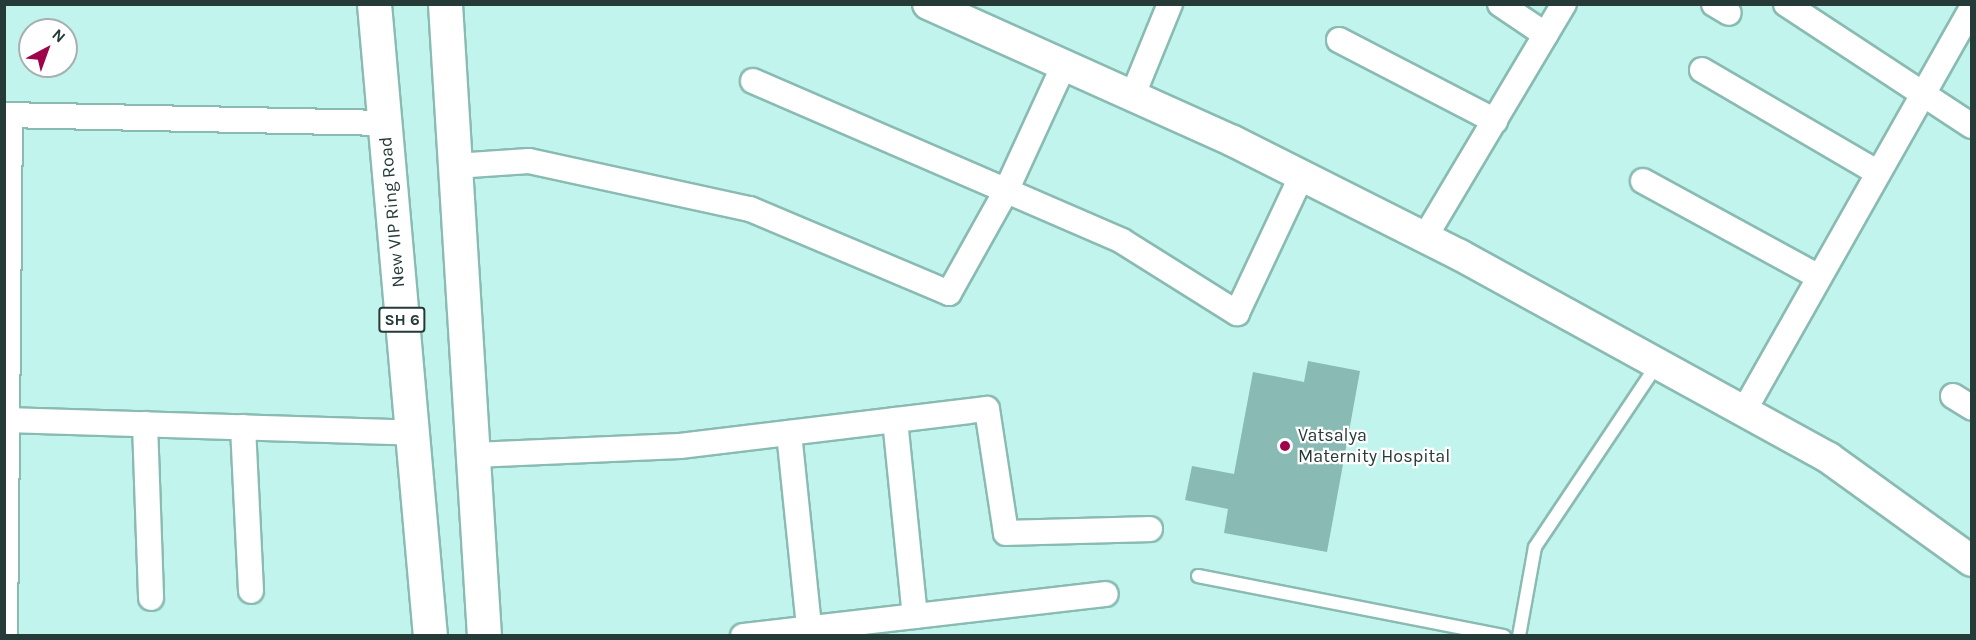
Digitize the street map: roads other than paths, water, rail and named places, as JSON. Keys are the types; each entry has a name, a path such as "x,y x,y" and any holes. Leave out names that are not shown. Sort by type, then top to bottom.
{"main road":[{"name":"New VIP Ring Road","path":"374,4 430,636"},
{"path":"446,4 484,636"}],"street":[{"path":"928,4 1302,175 1425,237 1745,409 1829,458 1971,561"},
{"path":"1132,97 1170,4"},
{"path":"1500,4 1546,35"},
{"path":"1425,237 1564,4"},
{"path":"1786,4 1971,126"},
{"path":"1745,409 1922,94 1969,19"},
{"path":"1339,40 1495,121"},
{"path":"455,166 529,161 750,210 949,293 1006,191 1063,67"},
{"path":"1702,69 1878,173"},
{"path":"753,81 1122,241 1237,314 1302,175"},
{"path":"5,636 7,116 384,123"},
{"path":"1643,181 1819,277"},
{"path":"474,455 680,446 987,409 1006,533 1150,529"},
{"path":"6,412 145,424 412,433"},
{"path":"895,420 915,616"},
{"path":"145,424 151,598"},
{"path":"243,427 251,591"},
{"path":"789,433 809,628"},
{"path":"743,636 1106,594"}],"lane":[{"path":"1519,636 1535,547 1659,362"},
{"path":"1198,576 1504,636"}],"place":[{"name":"Vatsalya Maternity Hospital","path":"1285,446"}]}
